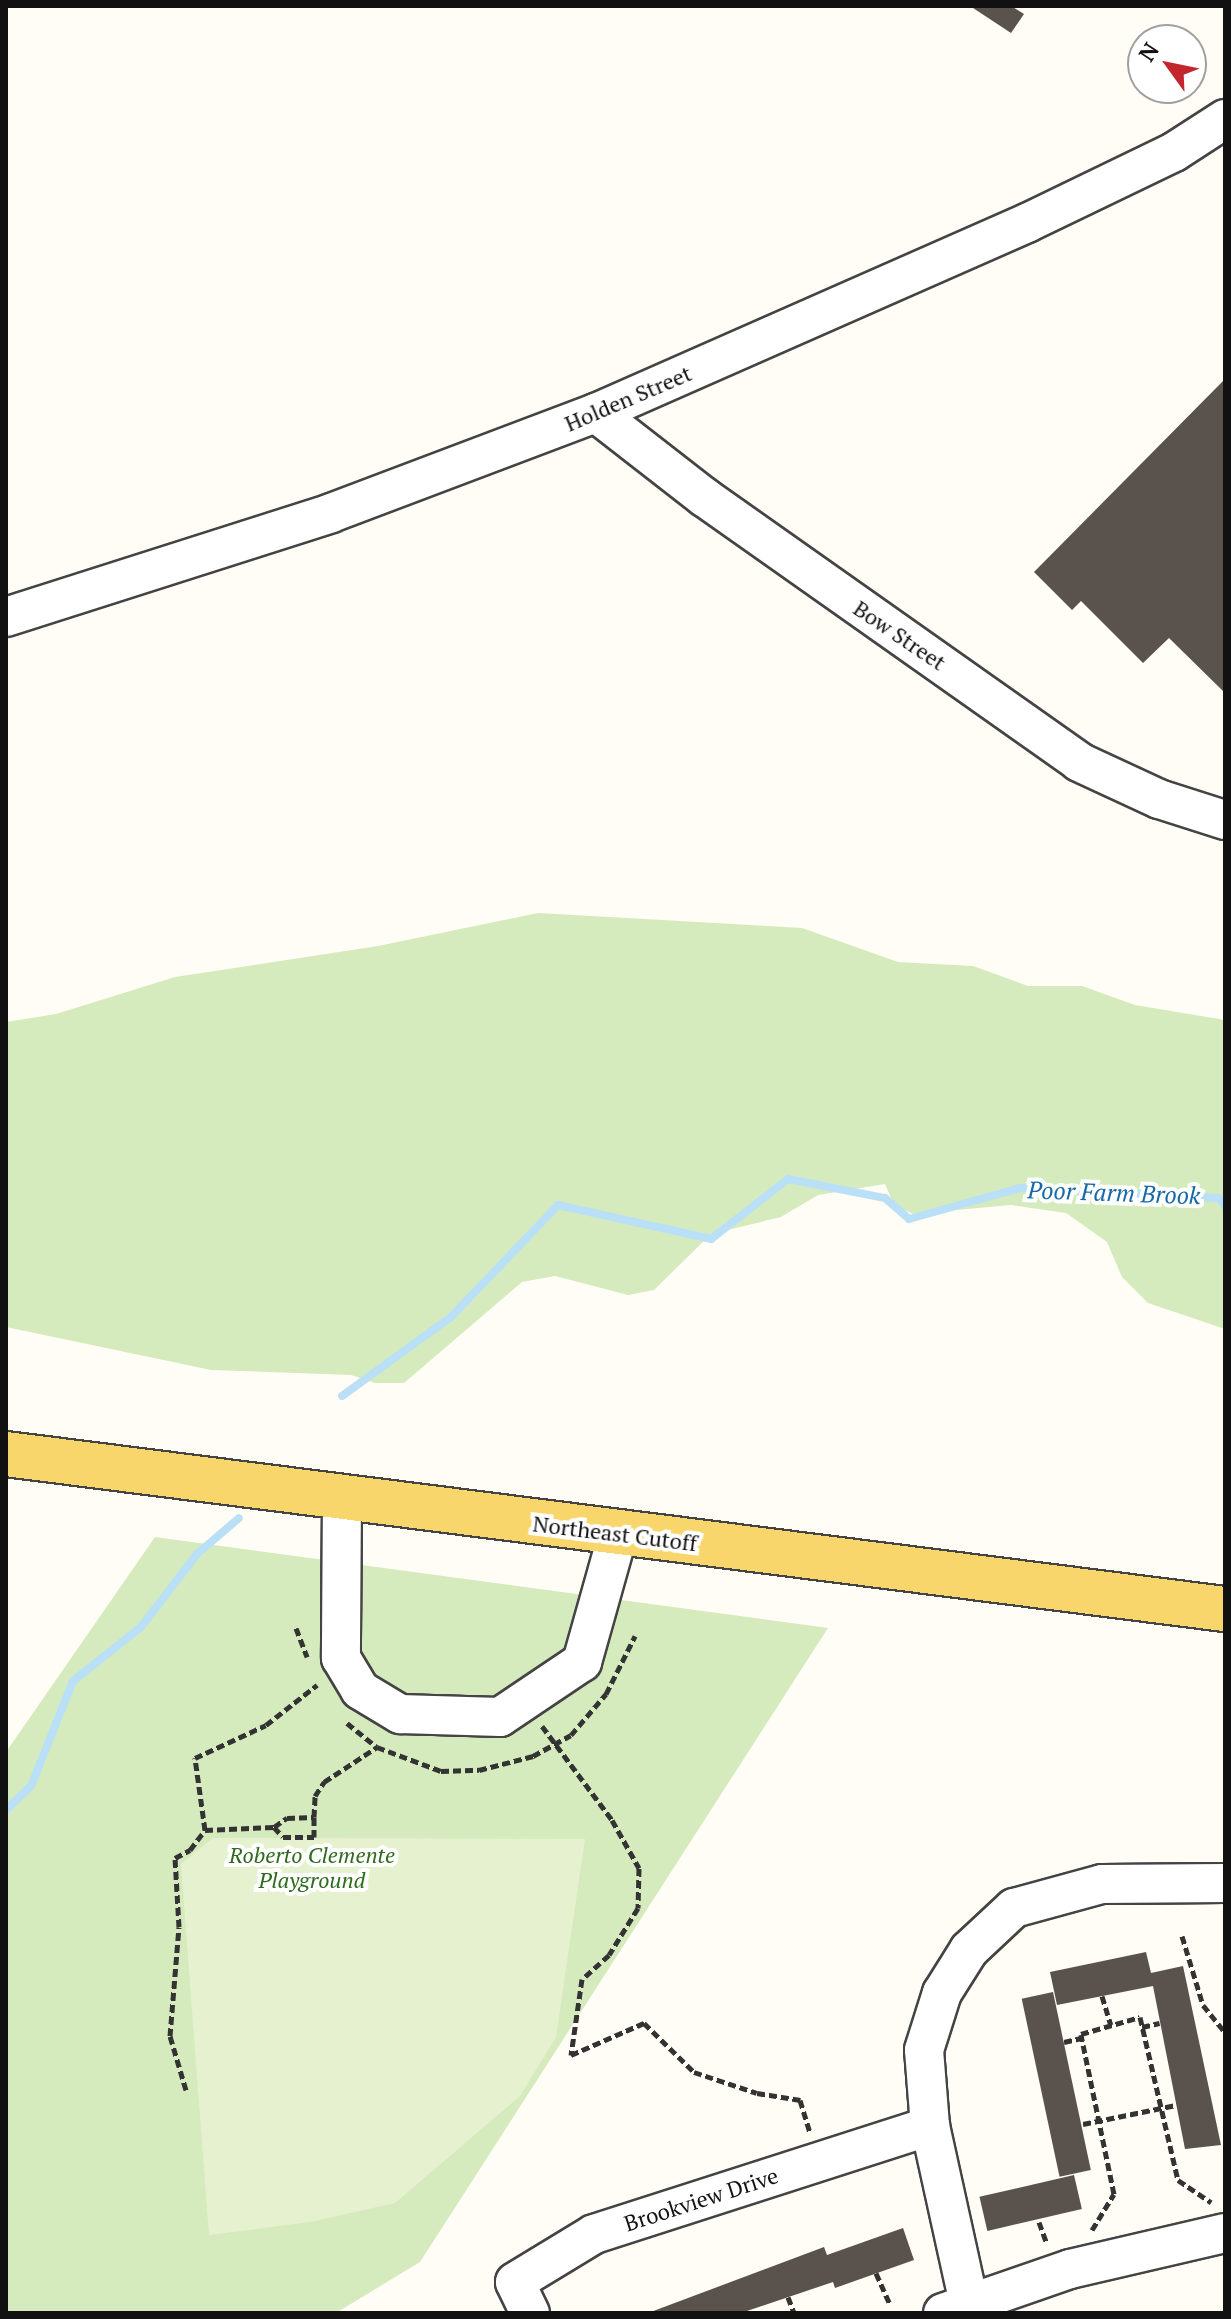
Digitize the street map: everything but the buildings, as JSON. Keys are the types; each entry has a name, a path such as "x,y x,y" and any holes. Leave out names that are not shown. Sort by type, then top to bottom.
{"main road":[{"name":"Northeast Cutoff","path":"6,1454 1225,1609"}],"street":[{"name":"Holden Street","path":"6,617 331,513 596,413 1027,223 1174,152 1225,119"},
{"name":"Bow Street","path":"596,413 704,497 1079,762 1159,799 1225,820"},
{"path":"342,1497 341,1658 360,1690 400,1714 500,1717 582,1662 618,1534"},
{"path":"1224,2222 1070,2269 961,2310 930,2126 924,2050 931,2022 953,1973 995,1923 1037,1899 1102,1884 1225,1883"},
{"name":"Brookview Drive","path":"530,2313 515,2282 594,2234 930,2126"}],"path":[{"path":"186,2090 170,2036 179,1927 175,1858 190,1850 205,1830 195,1758 266,1725 317,1685"},
{"path":"524,1703 612,1820 639,1868 638,1908 609,1955 582,1979 571,2055 644,2023 694,2072 757,2093 800,2100"},
{"path":"274,1827 283,1837 314,1837 315,1796 324,1782 377,1747"},
{"path":"205,1830 274,1827 287,1818 314,1817"},
{"path":"1182,1936 1203,2005 1225,2032"},
{"path":"1102,1996 1111,2026"},
{"path":"1064,2042 1140,2017 1178,2180 1224,2222"},
{"path":"1142,2027 1160,2023"},
{"path":"1082,2038 1114,2194 1085,2241"},
{"path":"1083,2124 1176,2105"},
{"path":"1039,2222 1049,2250"},
{"path":"876,2273 890,2304"},
{"path":"788,2297 794,2313"}],"green space":[{"path":"538,913 802,928 898,962 973,966 1028,986 1082,986 1135,1005 1225,1020 1225,1329 1148,1303 1122,1277 1107,1242 1066,1213 1011,1205 913,1214 894,1205 885,1184 818,1195 781,1217 711,1234 654,1290 628,1295 555,1276 522,1282 404,1383 375,1383 351,1375 211,1370 6,1327 6,1022 56,1014 175,977 378,946"},
{"name":"Roberto Clemente Playground","path":"155,1537 828,1628 420,2262 336,2313 6,2313 6,1752"},
{"path":"213,1838 585,1839 556,2037 520,2096 395,2203 310,2222 209,2235 181,1864"}],"waterway":[{"name":"Poor Farm Brook","path":"342,1396 451,1317 558,1205 711,1239 788,1179 885,1198 909,1219 1020,1188 1219,1198 1225,1206"},
{"name":"Poor Farm Brook","path":"6,1810 31,1786 73,1681 141,1627 197,1554 239,1518"}]}
